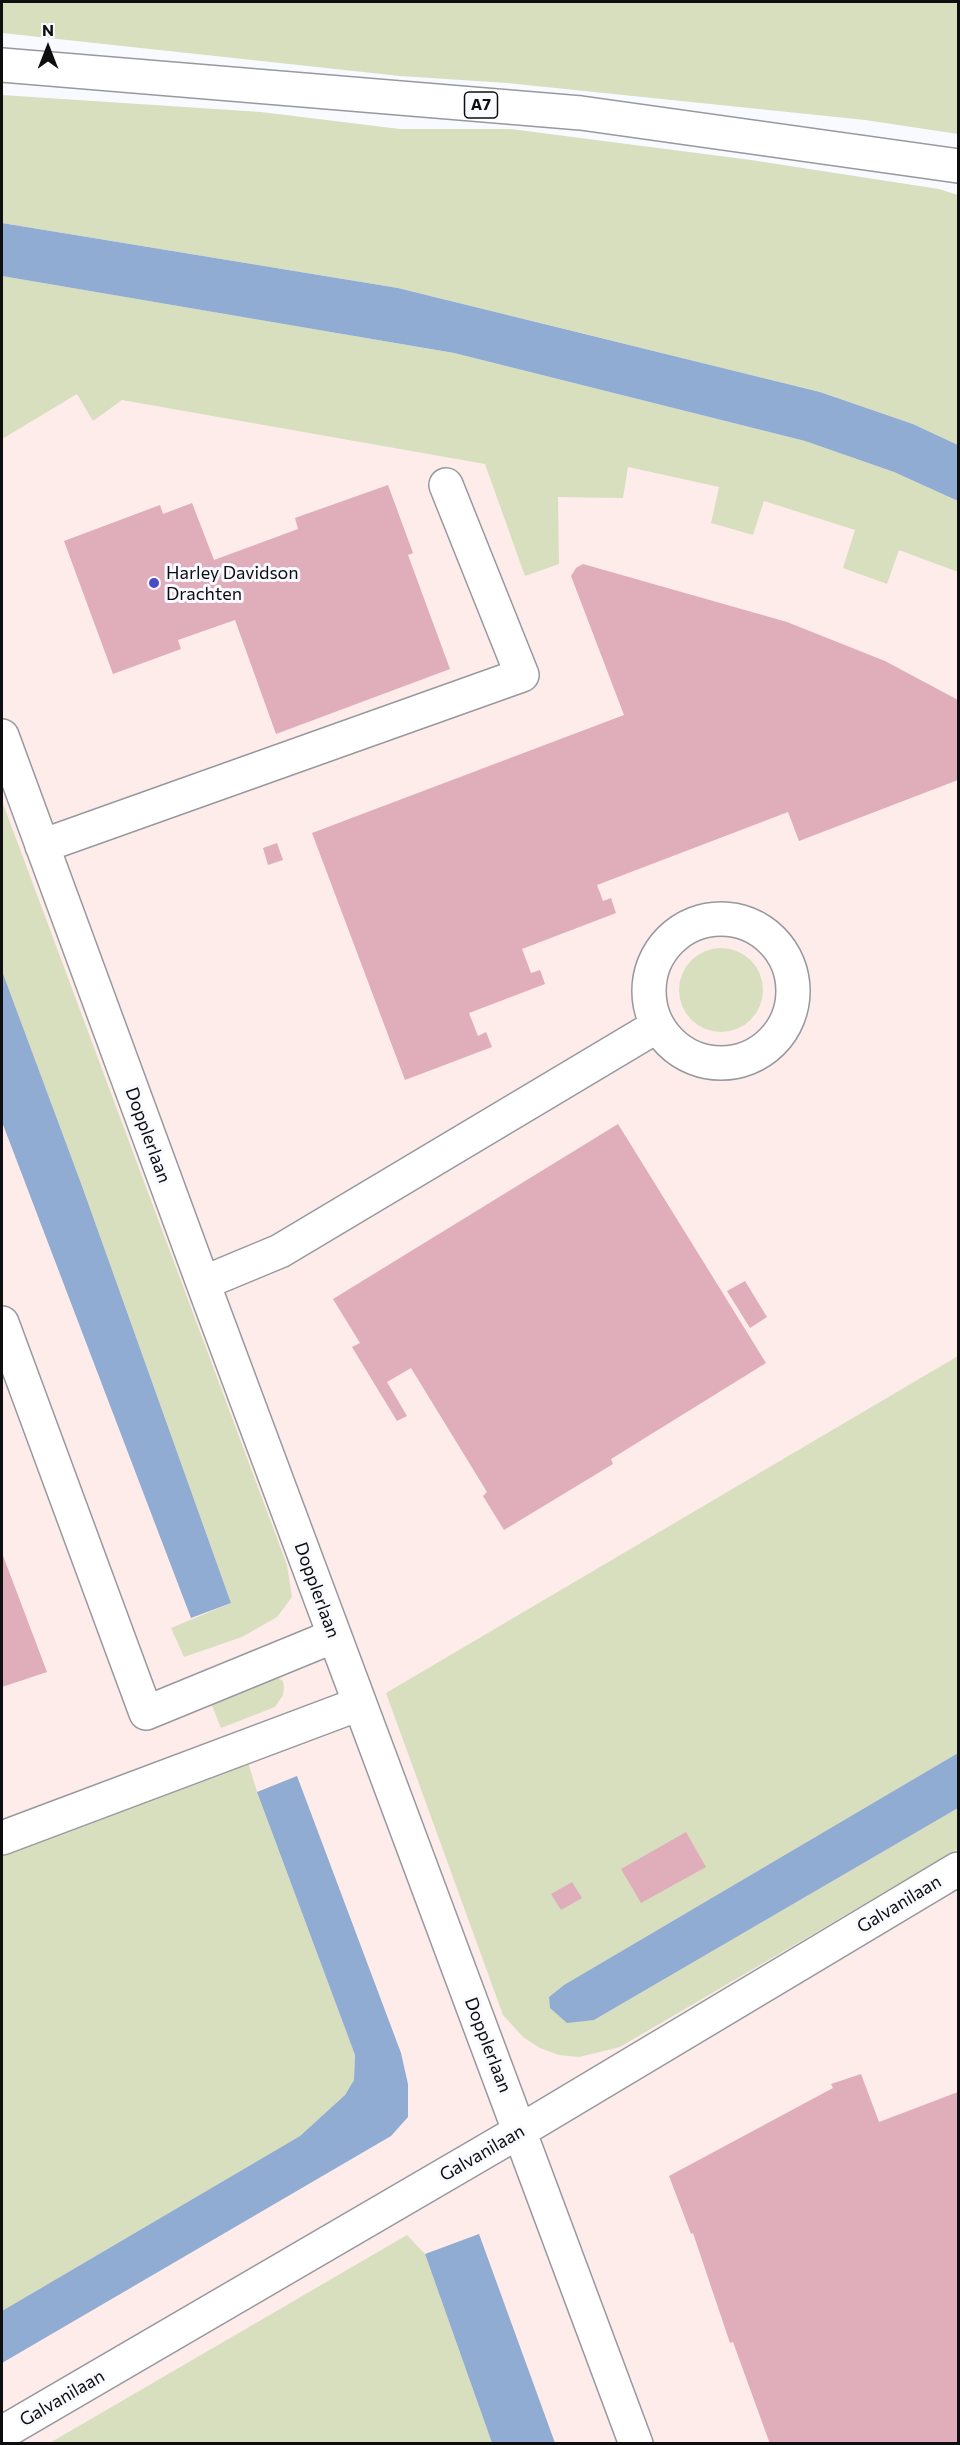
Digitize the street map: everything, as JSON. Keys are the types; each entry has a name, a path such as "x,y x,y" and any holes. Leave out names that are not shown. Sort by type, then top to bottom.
{"main road":[{"name":"A7","path":"2,65 580,113 958,166"},
{"path":"42,846 522,675 446,485"},
{"name":"Dopplerlaan","path":"2,736 359,1704 636,2444"},
{"path":"731,919 756,928 777,945 790,968 793,994 787,1021 772,1042 750,1057 723,1063 697,1060 674,1047 657,1026 648,1001 650,974 661,949 680,931 704,920 731,919"},
{"path":"203,1283 280,1251 657,1026"},
{"path":"2,1323 146,1713 334,1636"},
{"path":"2,1838 359,1704"},
{"name":"Galvanilaan","path":"2,2433 520,2131 958,1869"}],"shaded area":[{"path":"2,254 958,477 958,2443 2,2444"}],"green space":[{"path":"2,2 958,2 958,134 865,120 507,83 400,76 2,33"},
{"path":"2,95 261,112 400,129 511,129 751,160 939,189 958,195 958,445 913,424 820,392 398,288 2,223"},
{"path":"2,276 454,353 805,441 894,472 958,501 958,572 899,550 887,584 843,568 855,530 764,501 753,535 711,523 719,487 628,467 623,498 558,497 559,564 525,576 485,464 122,400 93,421 77,394 2,439"},
{"path":"2,801 287,1565 292,1597 277,1617 242,1637 184,1657 171,1628 231,1603 82,1186 2,971"},
{"path":"721,948 737,951 751,960 760,974 763,990 760,1006 751,1020 737,1029 721,1032 705,1029 691,1020 682,1006 679,990 682,974 691,960 705,951"},
{"path":"958,1356 958,1753 564,1985 549,1997 594,2020 958,1808 958,1849 620,2047 579,2057 559,2055 540,2048 523,2037 503,2015 386,1693"},
{"path":"276,1677 283,1681 284,1687 283,1695 275,1707 221,1728 209,1698"},
{"path":"247,1759 257,1792 355,2055 354,2080 345,2095 300,2136 2,2311 2,1854"},
{"path":"407,2235 425,2254 492,2443 48,2444"}],"water":[{"path":"2,223 398,288 820,392 913,424 958,445 958,501 894,472 805,441 454,353 2,276"},
{"path":"2,971 82,1186 231,1603 191,1618 2,1122"},
{"path":"958,1753 958,1808 594,2020 567,2023 550,2008 549,1997 564,1985"},
{"path":"297,1776 401,2053 408,2084 408,2117 391,2136 2,2363 2,2311 300,2136 345,2095 354,2080 355,2055 257,1792"},
{"path":"479,2234 555,2443 492,2443 425,2254"}],"building":[{"path":"388,485 413,553 408,555 450,669 276,734 235,620 178,640 181,649 113,674 64,541 160,505 163,514 192,503 214,560 298,529 295,518"},
{"path":"583,564 787,622 885,661 958,700 958,780 799,841 788,812 597,885 603,901 611,898 616,913 522,949 531,973 540,970 545,984 469,1013 478,1036 486,1032 492,1047 405,1080 312,833 624,715 571,576 576,568"},
{"path":"277,843 283,860 268,865 263,848"},
{"path":"618,1124 766,1363 611,1459 613,1464 504,1530 483,1496 487,1492 411,1368 387,1382 407,1416 397,1421 352,1347 360,1343 333,1299"},
{"path":"745,1281 767,1317 750,1328 727,1291"},
{"path":"2,1553 47,1672 2,1687"},
{"path":"686,1832 706,1867 641,1903 621,1869"},
{"path":"572,1882 582,1898 561,1910 551,1894"},
{"path":"861,2074 879,2122 958,2092 958,2444 770,2444 733,2342 730,2343 693,2233 691,2234 669,2176 833,2088 831,2084"}],"place":[{"name":"Harley Davidson Drachten","path":"154,583"}]}
